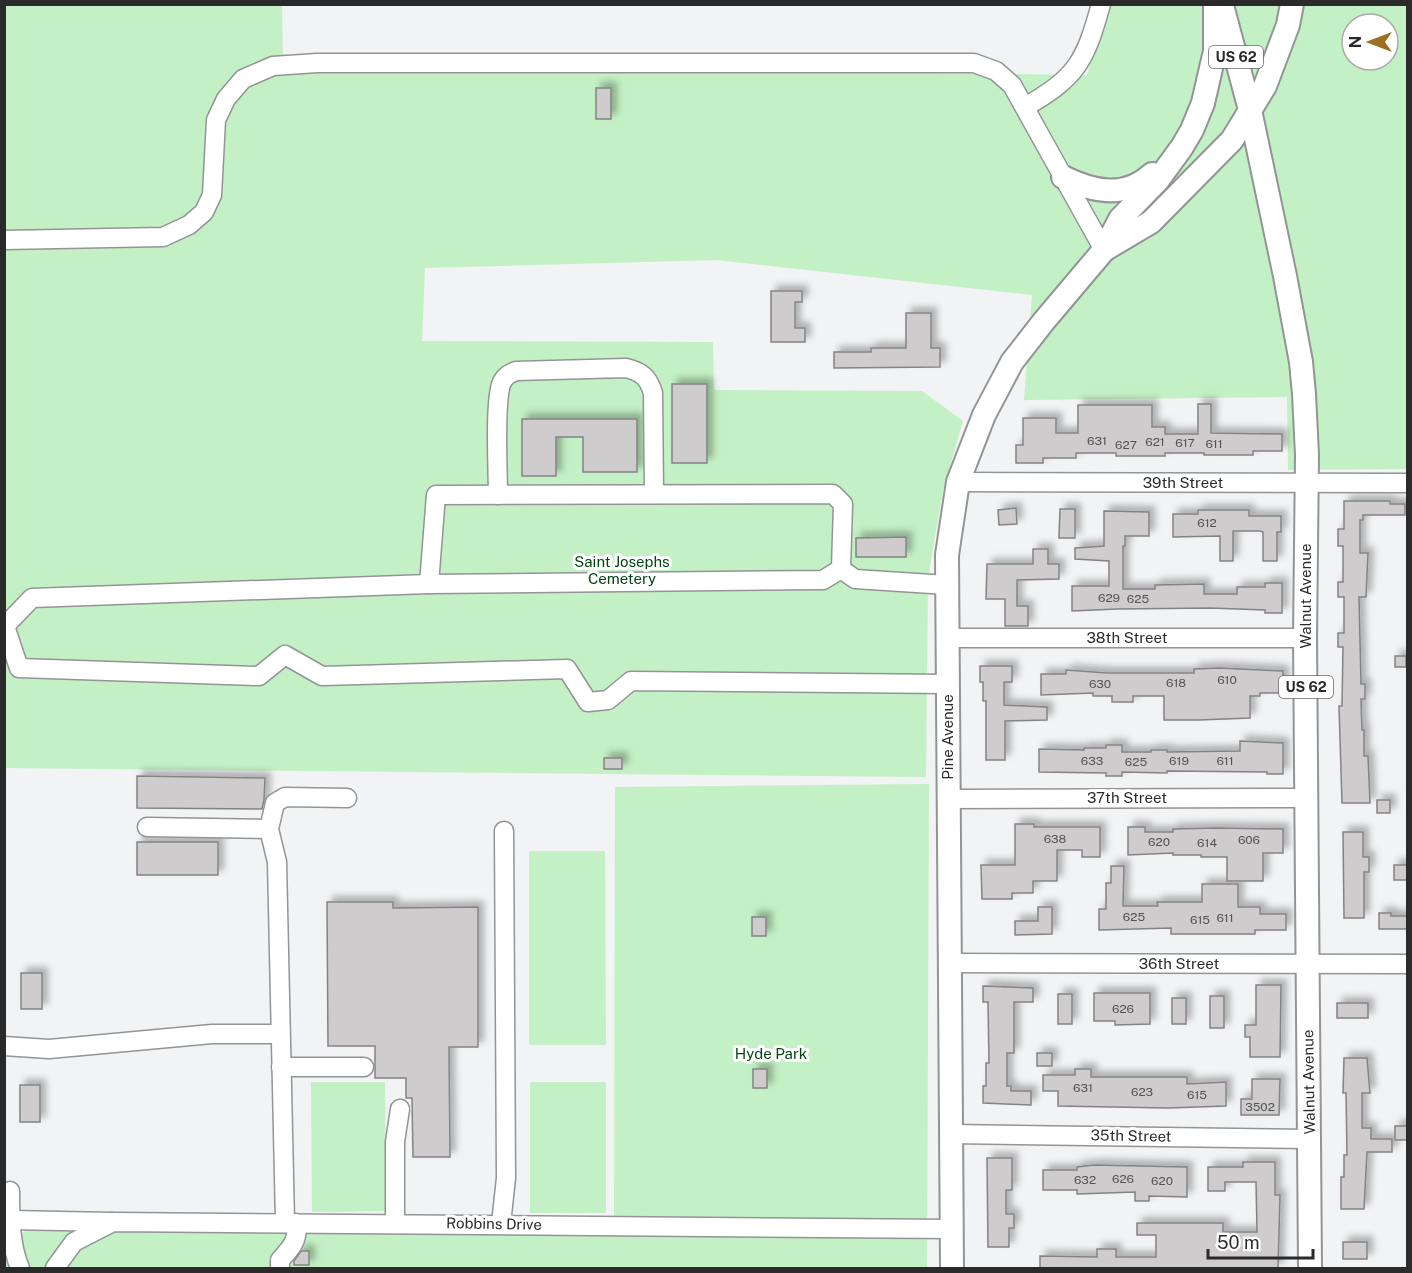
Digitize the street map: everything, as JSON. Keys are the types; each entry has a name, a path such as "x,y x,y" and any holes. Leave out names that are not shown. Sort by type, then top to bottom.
{"main road":[{"path":"1104,250 1120,219 1158,180 1192,130 1203,103 1215,51 1215,4"},
{"name":"Walnut Avenue","path":"1222,4 1250,110 1287,286 1301,362 1306,428 1305,639 1310,1269"},
{"path":"1104,250 1151,222 1232,140 1265,86 1288,26 1292,4"},
{"path":"1063,177 1087,188 1112,192 1126,190 1150,176 1165,159 1182,147"},
{"name":"Pine Avenue","path":"952,1269 946,555 958,482 984,415 1012,362 1104,250"}],"street":[{"path":"1025,108 1051,93 1068,78 1084,57 1101,4"},
{"path":"4,240 162,237 189,225 204,212 212,195 216,120 226,99 243,79 273,66 317,63 974,63 996,71 1012,85 1104,250"},
{"path":"498,495 498,407 500,384 506,376 516,371 626,368 639,371 649,380 653,393 654,494"},
{"name":"39th Street","path":"958,482 1407,483"},
{"path":"429,584 436,495 833,494 843,504 841,569"},
{"path":"841,569 855,579 947,585"},
{"path":"841,569 823,580 429,584 32,598 5,626 19,668 259,676 285,655 322,676 567,669 588,702 608,700 631,681 948,684"},
{"name":"38th Street","path":"948,639 1305,639"},
{"path":"280,1269 280,1260 295,1243 298,1231 291,1222 281,1066 277,862 269,829 275,803 285,797 347,798"},
{"name":"37th Street","path":"948,799 1306,798"},
{"path":"147,827 269,829"},
{"path":"501,1224 506,1179 504,831"},
{"name":"36th Street","path":"951,963 1407,963"},
{"path":"4,1046 50,1048 212,1034 275,1034"},
{"path":"281,1066 364,1067"},
{"path":"395,1223 395,1142 400,1109"},
{"name":"35th Street","path":"952,1134 1309,1139"},
{"path":"10,1191 10,1220 20,1269"},
{"path":"10,1220 113,1222"},
{"path":"57,1221 74,1242"},
{"name":"Robbins Drive","path":"55,1269 74,1242 113,1222 952,1229"}],"green space":[{"name":"Saint Josephs Cemetery","path":"5,5 282,5 283,65 1087,75 1106,5 1407,5 1407,469 1288,470 1287,397 1024,400 1032,295 716,260 425,268 422,341 713,342 714,390 922,391 963,421 943,490 928,579 926,777 5,768"},
{"name":"Hyde Park","path":"929,784 927,1268 5,1268 4,1248 26,1230 614,1231 615,787"},
{"path":"529,851 605,851 606,1045 529,1045"},
{"path":"311,1082 385,1082 386,1211 312,1212"},
{"path":"530,1082 606,1082 606,1213 530,1213"}],"building":[{"path":"596,88 611,88 611,119 596,119"},
{"path":"771,291 802,291 802,302 795,302 795,328 805,328 805,342 771,342"},
{"path":"906,313 931,313 931,348 940,348 940,367 834,368 834,352 871,352 871,348 906,348"},
{"path":"672,384 707,384 707,463 672,463"},
{"path":"1198,404 1211,404 1211,433 1282,434 1282,451 1253,451 1253,455 1165,453 1165,456 1076,453 1076,458 1043,458 1043,463 1016,463 1016,445 1023,445 1023,418 1056,418 1056,433 1078,433 1078,405 1152,405 1152,427 1165,427 1165,434 1198,434"},
{"path":"522,419 637,419 637,472 583,472 583,437 556,437 556,476 522,476"},
{"path":"1344,501 1390,501 1390,504 1405,504 1405,515 1363,515 1363,520 1360,520 1360,553 1368,553 1366,597 1359,597 1361,684 1365,684 1365,699 1361,699 1362,730 1364,730 1364,756 1368,756 1370,803 1342,803 1339,706 1342,706 1343,647 1338,647 1338,633 1344,633 1344,597 1338,597 1338,582 1343,582 1343,546 1338,546 1338,529 1344,529"},
{"path":"1016,508 1017,524 999,525 998,510"},
{"path":"1060,509 1075,509 1075,538 1059,538"},
{"path":"1198,510 1249,510 1249,516 1281,516 1281,532 1277,532 1277,561 1263,561 1263,532 1260,531 1233,531 1233,561 1220,561 1220,536 1173,537 1173,514 1198,514"},
{"path":"1104,511 1149,512 1149,536 1125,536 1123,589 1155,589 1155,585 1204,584 1204,594 1237,594 1237,587 1265,587 1265,583 1282,583 1282,613 1265,613 1265,610 1210,608 1072,611 1072,586 1109,586 1109,561 1075,559 1075,548 1104,546"},
{"path":"906,537 906,557 856,557 856,538"},
{"path":"1033,549 1048,549 1048,564 1059,564 1059,579 1017,580 1017,606 1028,606 1028,626 1005,626 1005,599 986,599 987,564 1033,564"},
{"path":"1395,656 1406,656 1406,667 1395,667"},
{"path":"980,666 1012,666 1012,682 1004,682 1004,705 1047,707 1047,720 1005,721 1005,760 986,760 986,701 983,701"},
{"path":"1194,669 1283,671 1283,693 1260,693 1260,696 1250,696 1250,718 1199,720 1164,720 1164,696 1133,696 1133,702 1112,702 1112,696 1093,696 1093,693 1041,695 1041,674 1066,674 1066,670 1107,673 1194,673"},
{"path":"1240,741 1283,743 1283,774 1167,771 1167,773 1122,772 1122,776 1106,776 1106,773 1039,772 1039,749 1084,750 1084,748 1106,748 1106,745 1122,745 1122,752 1240,751"},
{"path":"604,758 622,758 622,769 604,769"},
{"path":"137,776 265,778 262,809 137,808"},
{"path":"1377,800 1390,800 1390,813 1377,813"},
{"path":"1015,824 1034,824 1034,827 1100,827 1100,857 1082,857 1082,850 1057,850 1057,881 1033,881 1033,893 1012,893 1012,899 982,899 981,865 1015,865"},
{"path":"1128,827 1145,827 1145,832 1216,828 1283,829 1283,853 1263,853 1263,881 1227,881 1227,857 1173,855 1173,853 1128,855"},
{"path":"1343,832 1363,832 1363,857 1369,857 1369,872 1364,872 1364,918 1344,918"},
{"path":"137,842 218,842 218,875 137,875"},
{"path":"1394,865 1407,865 1407,880 1394,880"},
{"path":"1111,866 1124,866 1123,906 1158,906 1157,902 1202,902 1202,884 1238,884 1238,907 1260,907 1260,914 1286,914 1286,930 1255,930 1255,934 1171,934 1171,928 1099,930 1099,909 1106,909 1106,883 1111,883"},
{"path":"327,902 393,902 393,908 478,907 478,1047 449,1047 450,1157 413,1157 412,1098 406,1098 406,1078 375,1078 375,1046 328,1046"},
{"path":"1038,907 1052,907 1052,934 1015,935 1015,921 1038,921"},
{"path":"1379,913 1407,916 1407,929 1379,929"},
{"path":"752,917 766,917 766,936 752,936"},
{"path":"21,973 42,973 42,1009 21,1009"},
{"path":"1256,985 1281,985 1280,1057 1250,1057 1250,1037 1245,1037 1245,1025 1256,1025"},
{"path":"983,986 1033,988 1033,1002 1014,1002 1014,1053 1007,1053 1007,1086 1011,1086 1011,1091 1031,1091 1031,1105 983,1103 986,1063 989,1063 988,1002 983,1002"},
{"path":"1094,993 1150,993 1150,1024 1115,1025 1115,1021 1094,1021"},
{"path":"1058,994 1072,994 1072,1024 1058,1024"},
{"path":"1210,996 1224,996 1224,1028 1210,1028"},
{"path":"1172,998 1186,998 1186,1024 1172,1024"},
{"path":"1337,1003 1368,1003 1368,1018 1337,1018"},
{"path":"1037,1053 1052,1053 1052,1066 1037,1066"},
{"path":"1344,1058 1367,1058 1370,1093 1362,1093 1362,1128 1371,1128 1371,1139 1392,1139 1392,1152 1367,1152 1364,1209 1341,1209 1341,1177 1344,1177 1344,1155 1347,1155 1346,1093 1343,1093"},
{"path":"753,1069 767,1069 767,1088 753,1088"},
{"path":"1075,1069 1091,1069 1091,1077 1187,1077 1187,1084 1226,1082 1226,1106 1168,1108 1058,1106 1058,1091 1043,1091 1043,1075 1075,1075"},
{"path":"1252,1079 1280,1079 1279,1115 1241,1115 1241,1099 1252,1099"},
{"path":"20,1085 40,1085 40,1122 20,1122"},
{"path":"1395,1126 1407,1126 1407,1140 1395,1140"},
{"path":"987,1158 1012,1158 1012,1190 1006,1190 1006,1214 1014,1214 1014,1228 1009,1228 1009,1247 988,1247"},
{"path":"1243,1162 1275,1162 1275,1195 1280,1195 1278,1268 1040,1269 1040,1256 1097,1257 1097,1249 1116,1249 1116,1257 1156,1257 1156,1235 1137,1235 1137,1223 1223,1223 1223,1232 1257,1232 1256,1182 1225,1182 1225,1191 1208,1191 1208,1167 1243,1167"},
{"path":"1094,1165 1187,1167 1187,1197 1149,1196 1149,1201 1135,1201 1135,1192 1077,1194 1077,1190 1043,1190 1043,1170 1077,1170 1077,1167"},
{"path":"1343,1242 1367,1242 1367,1259 1343,1259"},
{"path":"301,1251 309,1251 309,1265 294,1265"}]}
